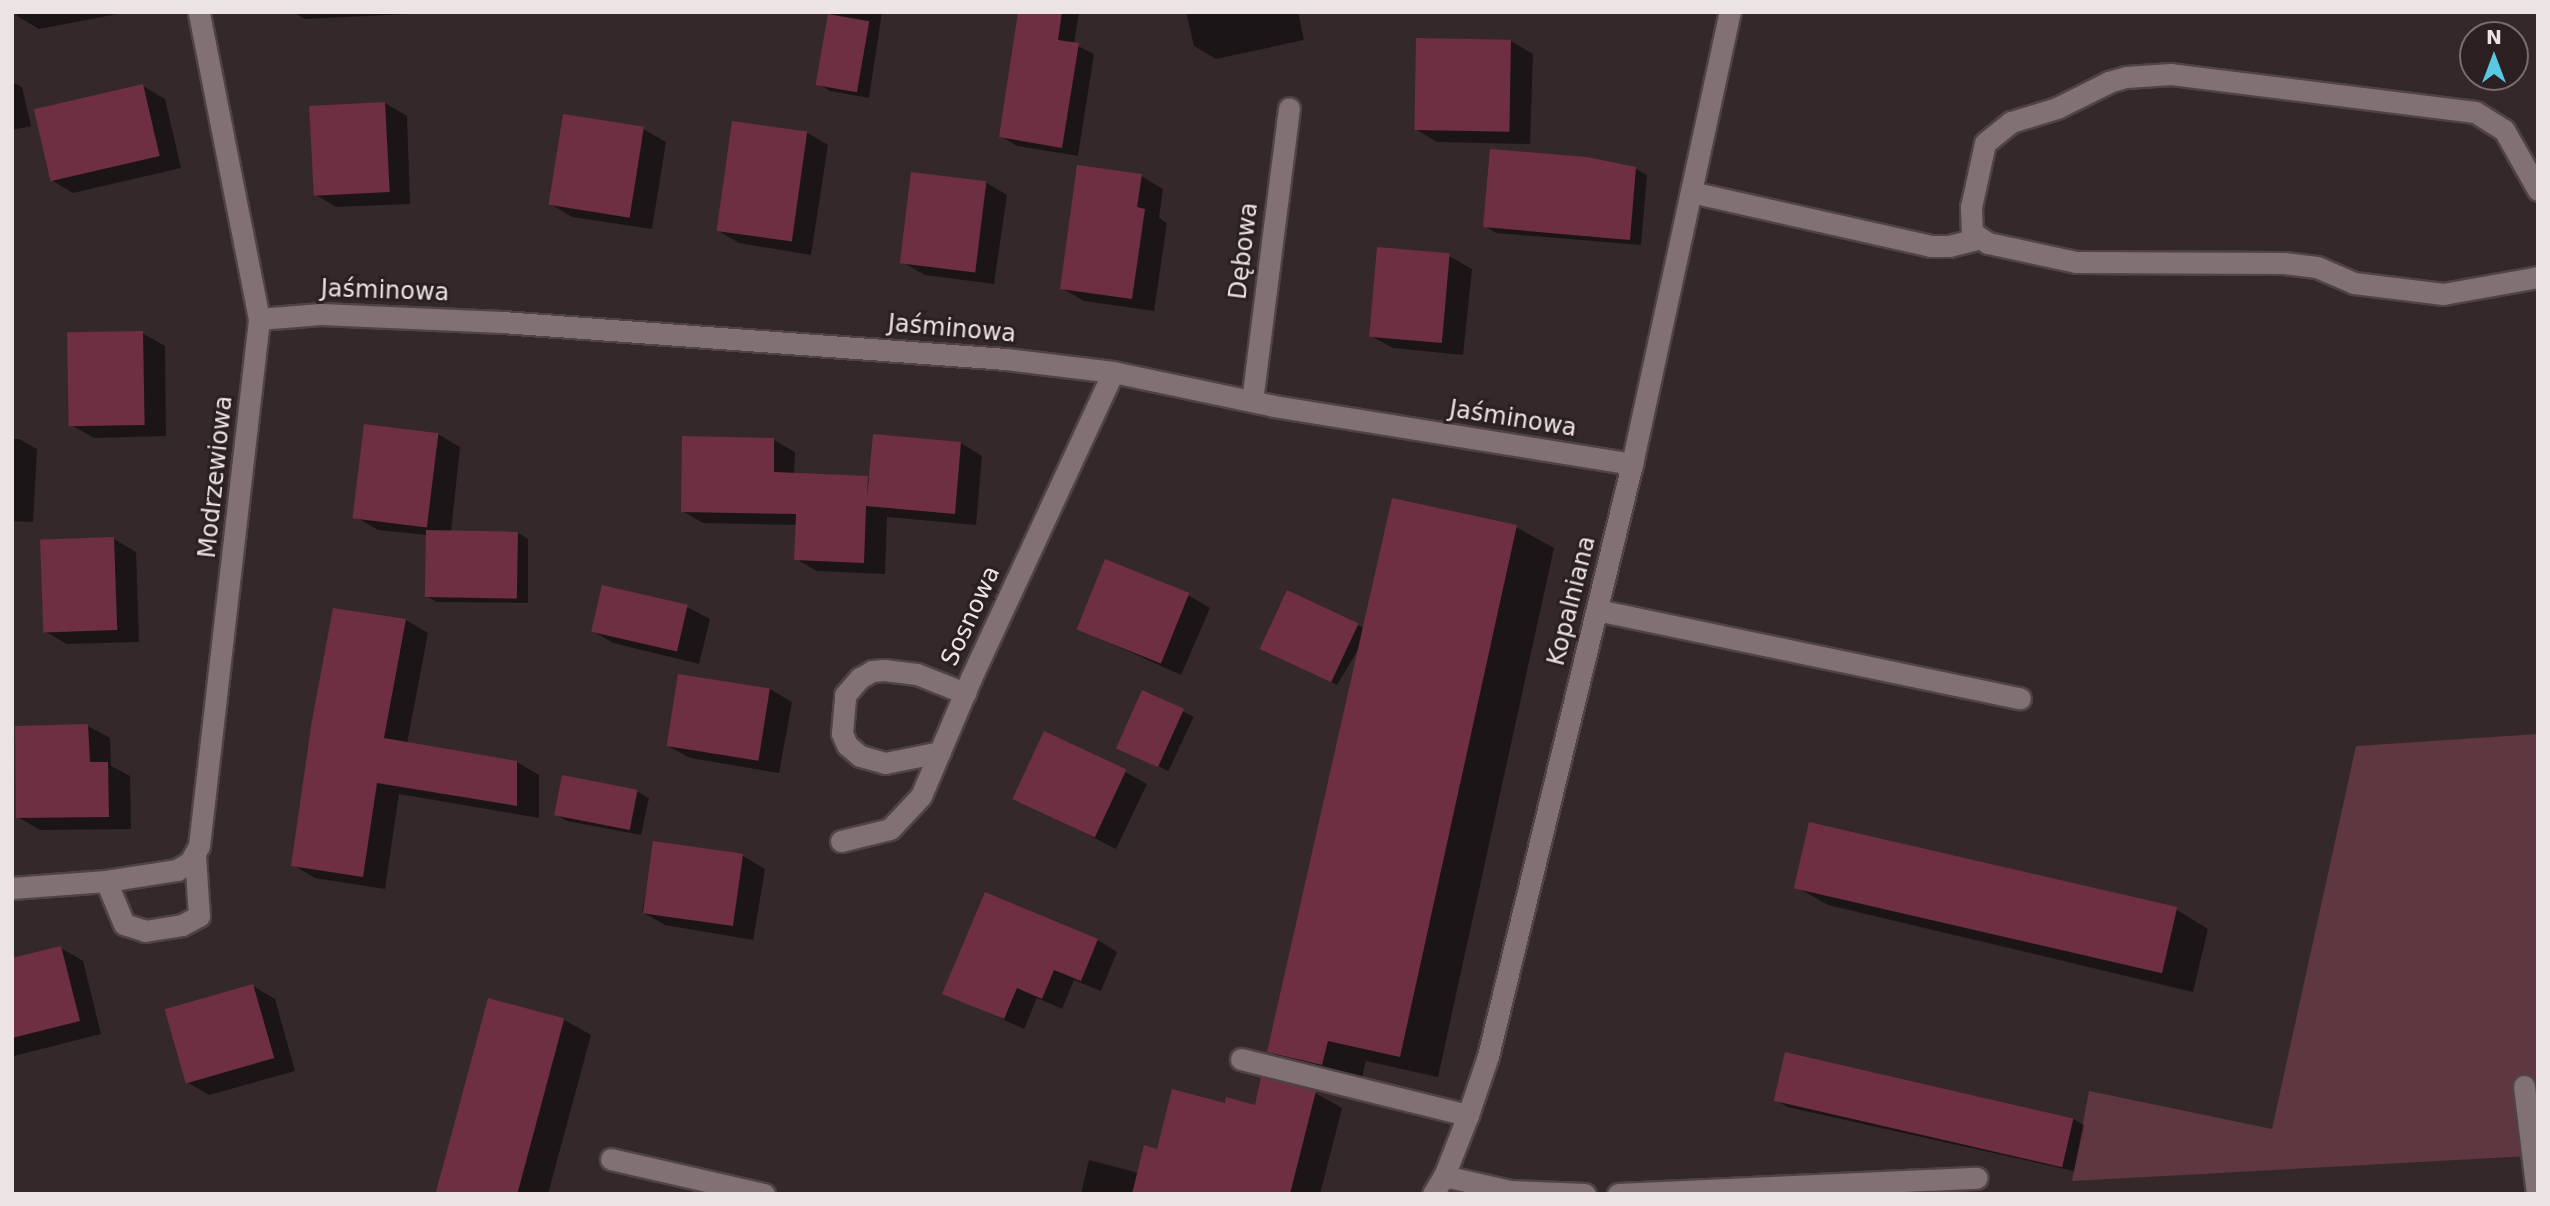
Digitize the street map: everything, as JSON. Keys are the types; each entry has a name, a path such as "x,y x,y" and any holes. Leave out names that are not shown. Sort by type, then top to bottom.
{"street":[{"name":"Modrzewiowa","path":"106,881 124,924 135,931 182,925 199,916 195,855 204,815 259,319 199,12"},
{"name":"Kopalniana","path":"1438,1185 1468,1115 1488,1056 1632,464 1730,12"},
{"path":"2538,190 2504,130 2475,112 2171,75 2126,77 2109,82 2057,108 2011,122 1985,142 1970,207 1972,232 1988,243 2076,262 2284,263 2318,267 2354,283 2443,294 2538,277"},
{"name":"Dębowa","path":"1252,401 1289,108"},
{"path":"1691,192 1930,246 1949,246 1980,238"},
{"name":"Jaśminowa","path":"259,319 320,314 502,322 901,351 1113,372 1252,401 1632,464"},
{"name":"Sosnowa","path":"841,841 877,834 901,821 921,796 965,693 1113,372"},
{"path":"1597,610 2020,698"},
{"path":"940,752 885,763 860,757 848,745 842,733 845,695 860,678 872,671 884,670 917,674 965,693"},
{"path":"12,888 106,881 177,870 195,855"},
{"path":"1241,1059 1468,1115"},
{"path":"2524,1086 2537,1194"},
{"path":"611,1159 764,1194"},
{"path":"1618,1194 1977,1178"},
{"path":"1438,1185 1585,1194"}],"shaded area":[{"path":"2538,734 2538,1151 2530,1156 2072,1181 2089,1091 2272,1129 2356,746"}],"building":[{"path":"1018,12 1062,12 1058,40 1079,43 1062,148 999,137"},
{"path":"828,14 869,21 857,92 815,85"},
{"path":"1416,38 1511,40 1509,132 1414,130"},
{"path":"143,84 160,156 51,181 34,109"},
{"path":"385,102 390,192 314,196 309,106"},
{"path":"563,114 644,127 630,218 549,205"},
{"path":"732,121 807,132 792,241 717,231"},
{"path":"1490,149 1587,157 1636,167 1630,240 1483,227"},
{"path":"1077,165 1142,174 1137,207 1145,209 1132,299 1060,289"},
{"path":"911,172 986,181 975,273 900,263"},
{"path":"1377,247 1450,253 1442,343 1369,337"},
{"path":"143,331 145,425 69,426 67,332"},
{"path":"364,424 438,433 427,527 352,518"},
{"path":"873,434 961,442 955,514 866,506 864,563 794,560 796,514 681,512 682,436 774,438 774,472 868,476 867,497"},
{"path":"1392,498 1517,525 1400,1057 1328,1041 1322,1065 1267,1052"},
{"path":"426,530 518,532 517,599 425,597"},
{"path":"114,537 117,630 43,633 40,540"},
{"path":"1105,559 1189,593 1161,664 1077,629"},
{"path":"602,585 688,605 677,652 591,632"},
{"path":"1287,590 1359,623 1331,682 1260,649"},
{"path":"333,608 406,619 384,738 517,761 517,806 377,783 363,877 291,866 312,720"},
{"path":"678,674 770,689 758,761 667,746"},
{"path":"1142,690 1184,709 1158,767 1116,748"},
{"path":"88,724 90,762 108,762 109,817 16,818 15,726"},
{"path":"1044,731 1126,769 1095,837 1012,799"},
{"path":"562,775 638,790 630,830 554,815"},
{"path":"1809,822 2177,907 2162,973 1794,888"},
{"path":"653,841 743,854 733,926 643,913"},
{"path":"985,892 1098,939 1081,981 1054,970 1042,999 1017,988 1004,1019 942,994"},
{"path":"61,946 80,1021 12,1038 12,958"},
{"path":"253,984 274,1058 186,1083 165,1009"},
{"path":"488,998 564,1018 517,1194 435,1194"},
{"path":"1785,1052 2073,1119 2062,1167 1774,1101"},
{"path":"1261,1077 1316,1091 1290,1194 1132,1194 1144,1145 1157,1149 1172,1089 1225,1103 1226,1097 1255,1105"}]}
